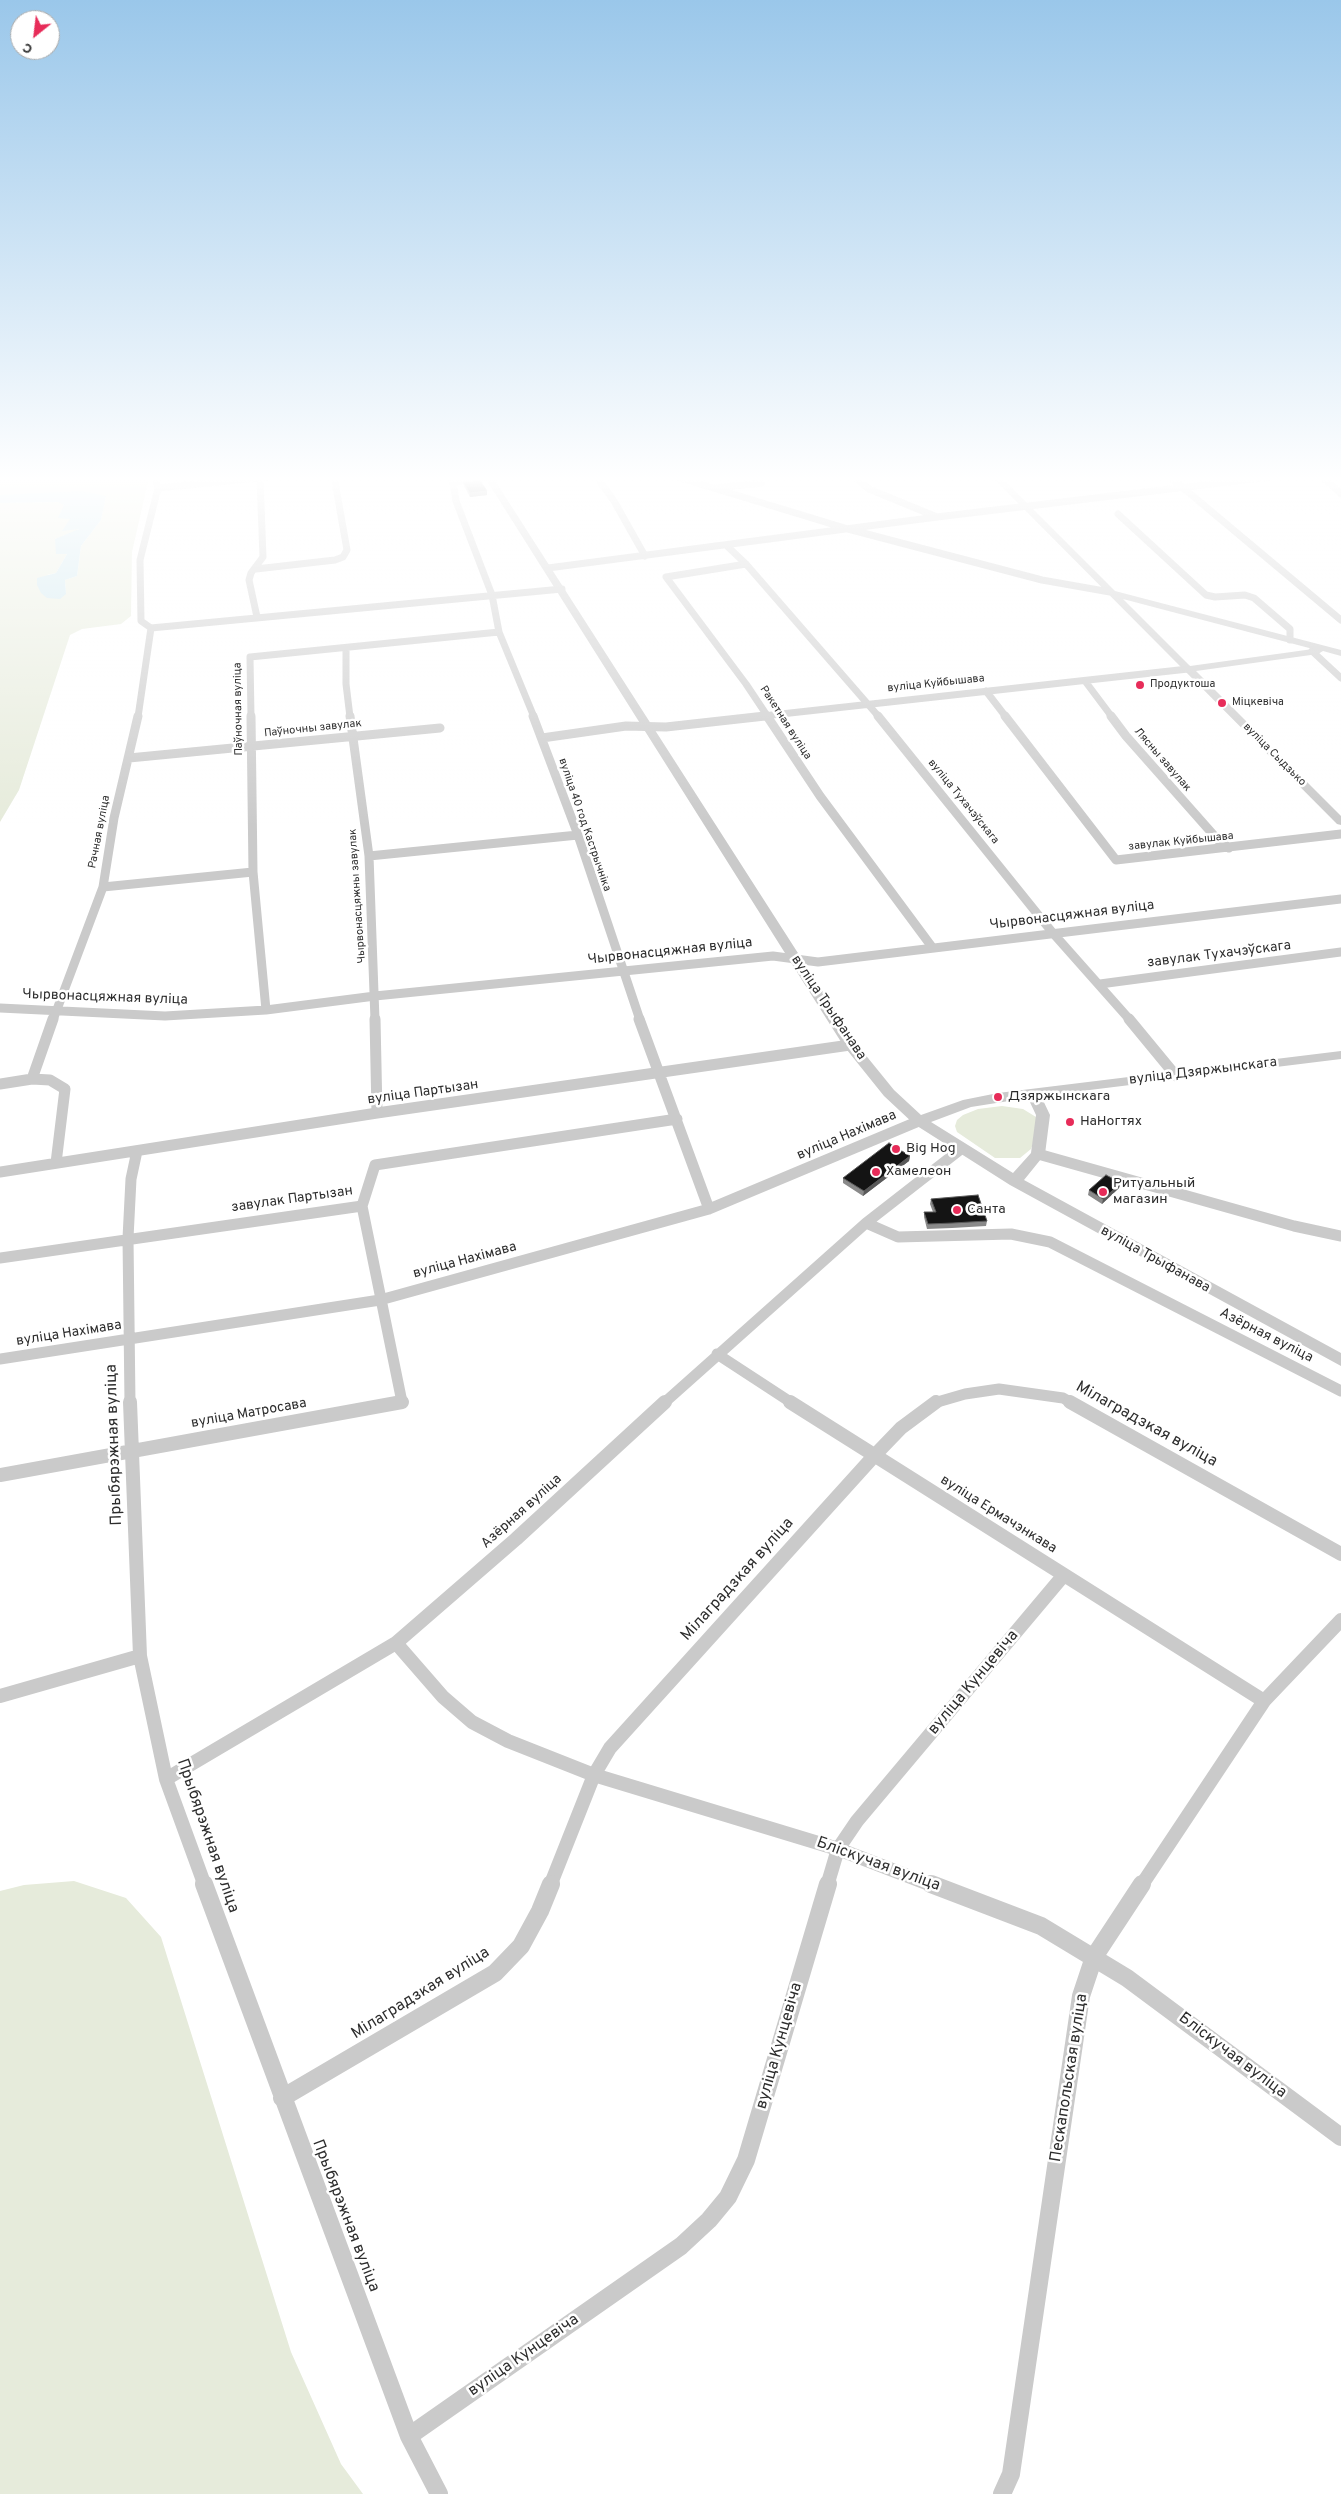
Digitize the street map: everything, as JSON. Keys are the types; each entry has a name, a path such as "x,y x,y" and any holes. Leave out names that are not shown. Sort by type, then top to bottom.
{"street":[{"path":"141,592 141,621 151,628 522,592"},
{"path":"252,592 257,617"},
{"name":"вуліца Трыфанава","path":"564,592 850,1046 889,1093 919,1121 1015,1181 1341,1360"},
{"name":"Ракетная вуліца","path":"678,592 746,684 820,796 932,947"},
{"name":"вуліца Тухачэўскага","path":"771,592 869,705 1052,932 1100,984 1176,1076"},
{"name":"вуліца Сыдзько","path":"1110,592 1341,822"},
{"path":"1111,592 1337,652"},
{"path":"1203,592 1215,597 1245,595 1254,598 1290,629 1290,640"},
{"path":"1308,592 1341,620"},
{"name":"вуліца 40 год Кастрычніка","path":"492,595 499,632 542,738 578,835 621,970 657,1073 677,1119 709,1209"},
{"name":"Рачная вуліца","path":"32,1079 103,887 114,818 138,718 151,628"},
{"name":"Паўночная вуліца","path":"266,1010 253,872 250,656 499,632"},
{"name":"Чырвонасцяжны завулак","path":"346,648 346,684 369,856 375,996 376,1113"},
{"path":"1312,651 1341,678"},
{"name":"вуліца Куйбышава","path":"542,738 626,726 666,727 1085,681 1188,669 1312,651 1337,652"},
{"name":"Лясны завулак","path":"1085,681 1126,736 1218,840 1228,848"},
{"name":"завулак Куйбышава","path":"986,691 1116,860 1341,834"},
{"name":"Паўночны завулак","path":"128,758 440,728"},
{"path":"369,856 578,835"},
{"path":"103,887 253,872"},
{"name":"Чырвонасцяжная вуліца","path":"0,1008 166,1016 266,1010 375,996 773,956 818,962 1341,898"},
{"name":"завулак Тухачэўскага","path":"1100,984 1341,952"},
{"name":"вуліца Партызан","path":"0,1172 376,1113 850,1046"},
{"name":"вуліца Дзяржынскага","path":"919,1121 968,1103 1032,1092 1341,1055"},
{"path":"0,1084 32,1079 50,1080 66,1089 56,1163"},
{"path":"1015,1181 1038,1154 1043,1114 1032,1092"},
{"name":"завулак Партызан","path":"0,1258 128,1238 362,1206 375,1165 677,1119"},
{"name":"вуліца Нахімава","path":"0,1359 380,1300 709,1209 919,1121"},
{"name":"Азёрная вуліца","path":"166,1780 396,1643 516,1539 718,1354 866,1223 961,1149"},
{"name":"Прыбярэжная вуліца","path":"137,1151 131,1179 128,1238 131,1451 140,1656 166,1780 282,2098 409,2436 439,2494"},
{"path":"1038,1154 1294,1226 1341,1236"},
{"path":"362,1206 380,1300"},
{"name":"Азёрная вуліца","path":"866,1223 898,1237 1011,1234 1050,1242 1341,1391"},
{"name":"вуліца Матросава","path":"0,1475 402,1402 380,1300"},
{"name":"вуліца Ермачэнкава","path":"718,1354 874,1456 1264,1701"},
{"name":"Мілаградзкая вуліца","path":"282,2098 495,1973 521,1946 540,1911 594,1775 610,1748 874,1456 901,1428 936,1402 965,1394 999,1389 1063,1398 1341,1554"},
{"name":"вуліца Кунцевіча","path":"409,2436 680,2246 710,2220 728,2197 746,2160 838,1849 858,1821 1064,1576"},
{"name":"Пескапольская вуліца","path":"1002,2494 1011,2474 1081,1996 1094,1957 1264,1701 1341,1620"},
{"name":"Бліскучая вуліца","path":"396,1643 443,1697 472,1722 508,1742 594,1775 838,1849 1041,1926 1127,1978 1341,2137"},
{"path":"0,1696 140,1656"}],"green space":[{"path":"0,592 64,592 66,594 66,592 131,592 131,616 121,624 82,629 70,635 19,790 0,822"},
{"path":"1002,1106 1023,1109 1036,1117 1039,1126 1031,1149 1020,1158 995,1158 957,1132 955,1126 957,1120 963,1115 978,1109"},
{"path":"74,1881 126,1898 161,1937 291,2352 341,2464 363,2494 0,2494 0,1891 24,1885"}],"water":[{"path":"66,592 66,594 60,599 47,598 41,593"}],"building":[{"name":"Хамелеон","path":"889,1143 910,1156 864,1191 843,1178"},
{"name":"Ритуальный магазин","path":"1106,1175 1121,1183 1103,1199 1089,1190"},
{"name":"Санта","path":"978,1195 987,1221 928,1224 924,1212 936,1212 931,1199"}],"place":[{"name":"Продуктоша","path":"1140,685"},
{"name":"Міцкевіча","path":"1222,703"},
{"name":"Дзяржынскага","path":"998,1097"},
{"name":"НаНогтях","path":"1070,1122"},
{"name":"Big Hog","path":"896,1149"},
{"name":"Хамелеон","path":"876,1172"},
{"name":"Ритуальный магазин","path":"1103,1192"},
{"name":"Санта","path":"957,1210"}]}
